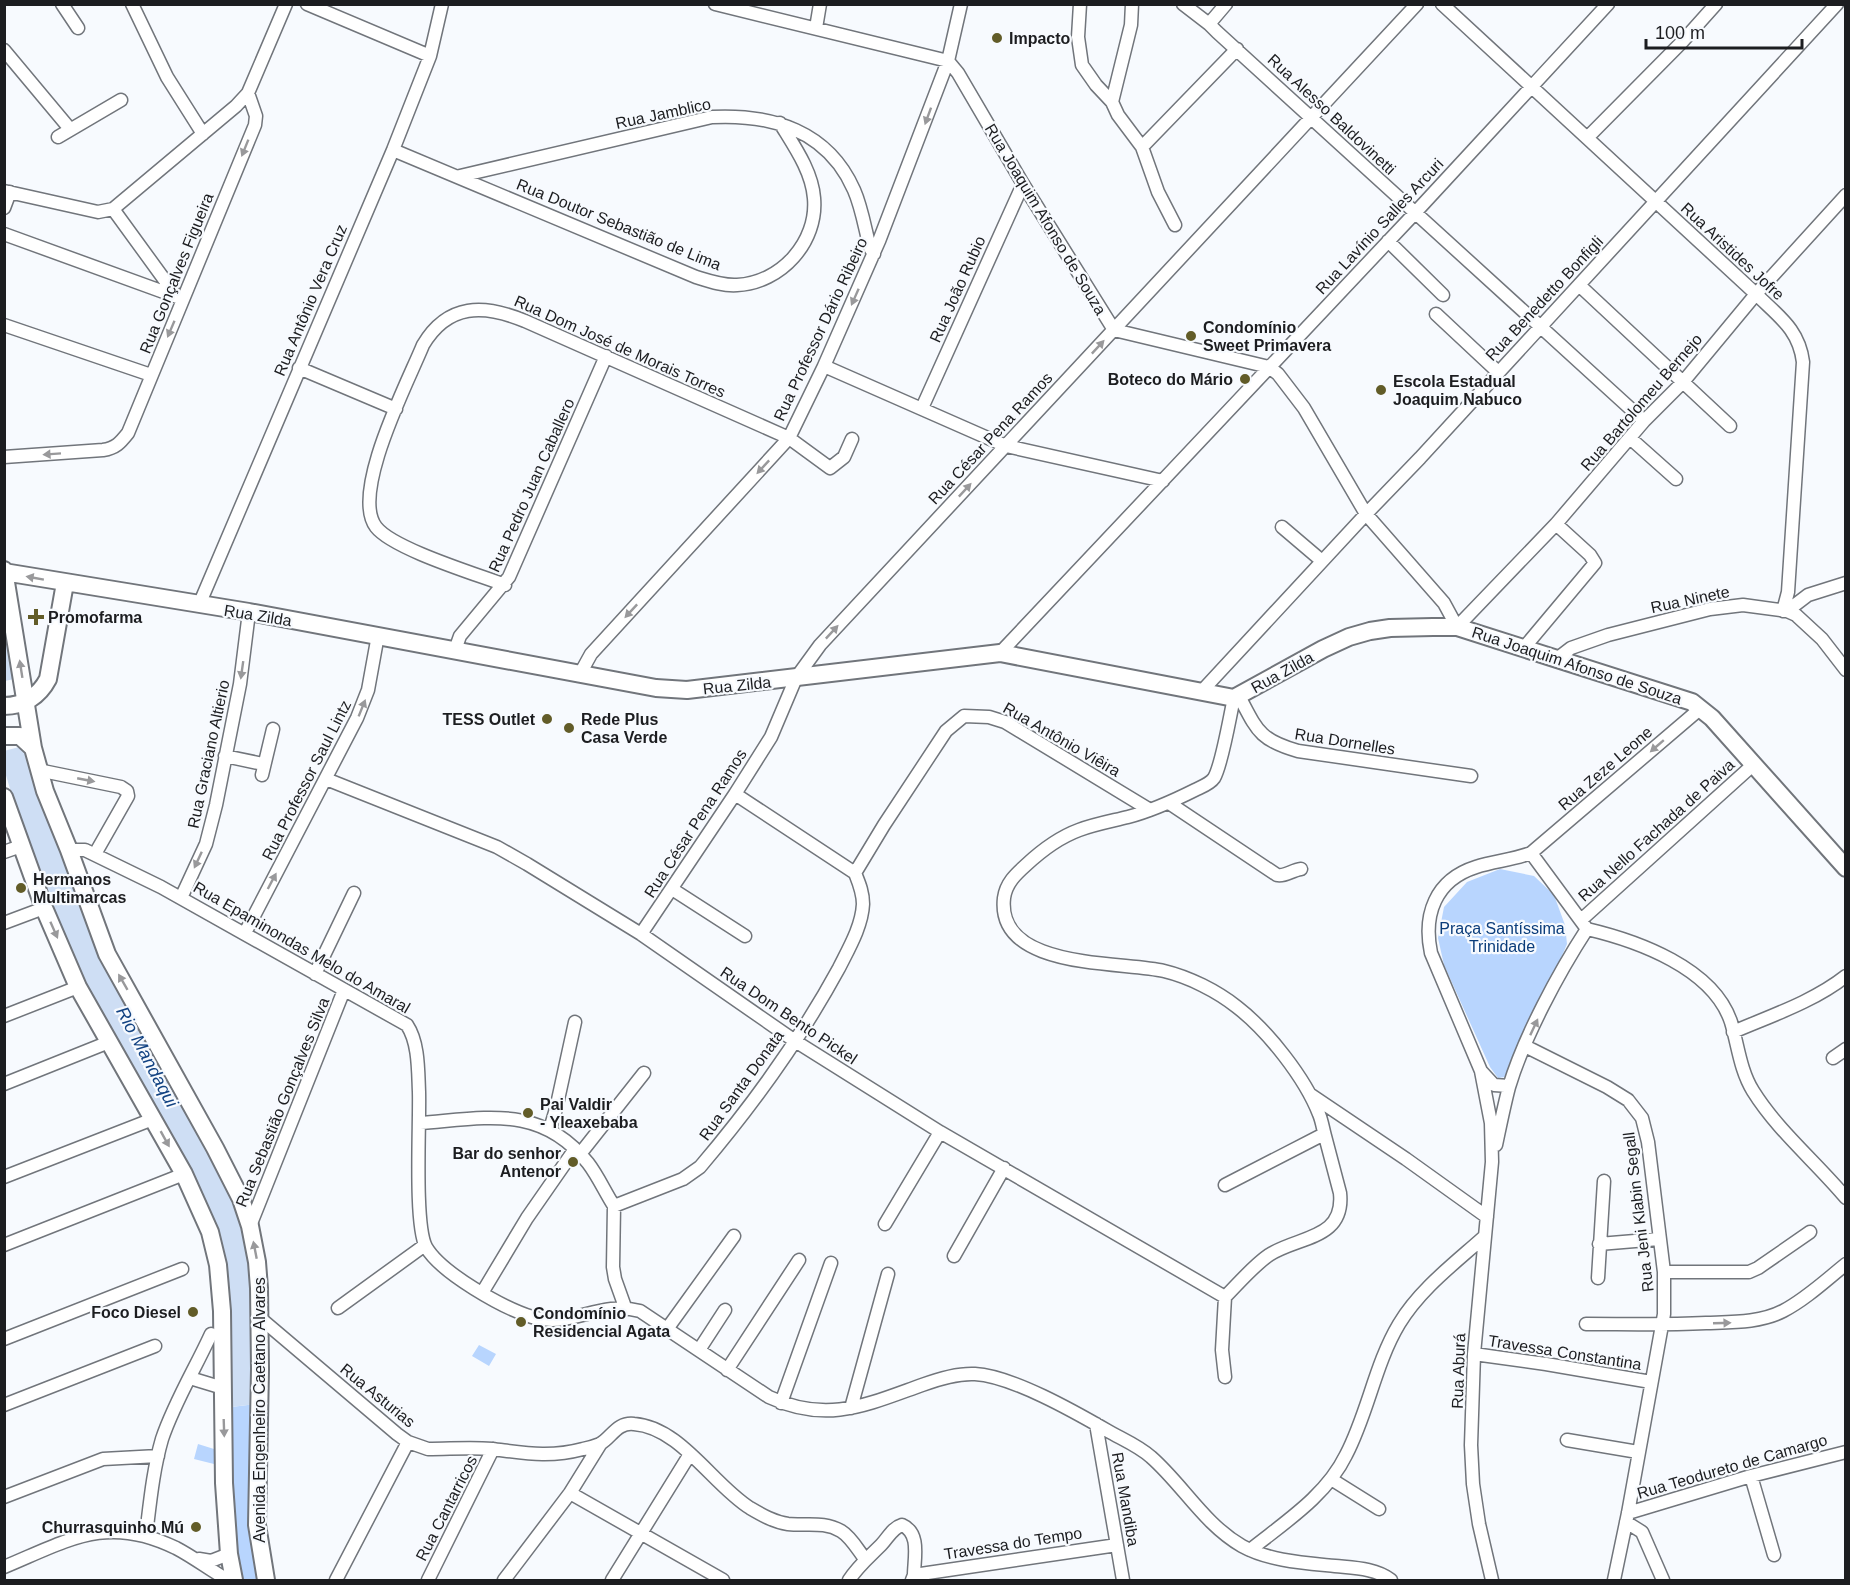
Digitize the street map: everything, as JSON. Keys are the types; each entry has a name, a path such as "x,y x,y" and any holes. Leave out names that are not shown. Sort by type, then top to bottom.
{"main road":[{"name":"Rua Zilda","path":"5,572 249,612 656,688 687,690 1000,653 1236,697 1323,649 1353,636 1390,628 1457,627"},
{"name":"Avenida Engenheiro Caetano Alvares","path":"5,572 38,770 107,954 204,1127 241,1199 250,1226 257,1262 260,1318 257,1525 266,1581"},
{"path":"4,706 26,700 42,690 48,679 64,583"},
{"name":"Rua Joaquim Afonso de Souza","path":"1457,627 1681,697 1701,708 1754,764 1845,868"},
{"path":"4,736 20,736 33,747"},
{"name":"Avenida Engenheiro Caetano Alvares","path":"4,797 44,908 78,987 184,1174 210,1232 218,1265 222,1311 224,1483 229,1554 234,1581"}],"street":[{"path":"62,4 78,28"},
{"path":"132,4 167,77 203,134"},
{"path":"4,208 7,192 98,212 113,208 203,134 248,93 286,4"},
{"path":"307,4 430,56"},
{"name":"Rua Antônio Vera Cruz","path":"199,605 393,150 430,56 442,4"},
{"path":"715,4 948,61"},
{"path":"816,28 820,4"},
{"name":"Rua Professor Dário Ribeiro","path":"580,674 591,654 789,438 874,254 948,61 961,4"},
{"path":"1080,4 1078,37 1082,65 1112,102 1118,115 1142,147 1158,192 1175,225"},
{"path":"1112,102 1131,25 1132,4"},
{"path":"1183,4 1209,24 1225,5"},
{"name":"Rua César Pena Ramos","path":"641,934 771,737 796,678 820,645 1417,4"},
{"name":"Rua Aristides Jofre","path":"1442,4 1756,294 1795,333 1801,346 1803,362 1785,611"},
{"name":"Rua Lavínio Salles Arcuri","path":"1000,653 1414,214 1608,4"},
{"path":"1587,138 1682,42 1716,4"},
{"name":"Rua Benedetto Bonfigli","path":"1201,692 1420,458 1837,4"},
{"name":"Rua Alesso Baldovinetti","path":"1209,24 1414,214 1644,421"},
{"path":"4,50 70,129"},
{"path":"1142,147 1237,50"},
{"name":"Rua Joaquim Afonso de Souza","path":"948,61 964,83 1023,184 1114,330 1269,367 1278,374 1305,408 1366,514 1444,603 1457,627"},
{"name":"Rua Gonçalves Figueira","path":"4,457 114,448 128,432 180,298 255,125 256,116 248,93"},
{"path":"58,137 121,100"},
{"name":"Rua Jamblico","path":"459,176 712,117 739,116 780,123 805,134 826,151 844,172 854,191 870,248 874,254"},
{"name":"Rua Doutor Sebastião de Lima","path":"393,150 696,277 718,284 737,285 759,281 778,272 794,258 807,237 814,217 811,180 780,123"},
{"name":"Rua João Rubio","path":"922,408 1023,184"},
{"name":"Rua Bartolomeu Bernejo","path":"1457,627 1556,524 1644,421 1683,382 1756,294 1845,195"},
{"path":"113,208 180,298"},
{"path":"4,234 180,298"},
{"path":"1388,241 1443,296"},
{"path":"1579,285 1730,426"},
{"name":"Rua Dom José de Morais Torres","path":"505,585 410,549 386,536 376,527 368,507 374,467 396,409 430,334 441,322 458,312 472,309 494,310 509,314 789,438 830,468 844,458 852,439"},
{"path":"1436,314 1498,372"},
{"path":"4,325 151,375"},
{"name":"Rua Pedro Juan Caballero","path":"454,650 460,636 505,585 606,356"},
{"path":"824,366 1006,446 1162,481"},
{"path":"299,368 396,409"},
{"path":"1630,438 1676,479"},
{"path":"1523,649 1595,563 1590,555 1556,524"},
{"path":"1282,526 1322,561"},
{"path":"1785,611 1808,595 1845,583"},
{"name":"Rua Ninete","path":"1558,658 1571,648 1608,635 1710,609 1743,604 1785,611 1808,625 1822,639 1845,670"},
{"name":"Rua Graciano Altierio","path":"181,898 206,844 216,805 240,684 249,612"},
{"name":"Rua Professor Saul Lintz","path":"245,933 364,704 378,636"},
{"path":"1225,1377 1222,1350 1225,1297 1259,1262 1271,1254 1326,1231 1334,1223 1341,1202 1340,1193 1319,1114 1308,1093 1273,1041 1237,1006 1215,992 1164,971 1094,964 1039,949 1012,932 1005,918 1004,900 1006,888 1034,858 1079,830 1150,810 1214,778 1236,697"},
{"name":"Rua Dornelles","path":"1236,697 1255,728 1275,745 1298,751 1471,776"},
{"name":"Rua Zeze Leone","path":"1531,853 1701,708"},
{"name":"Rua Antônio Viêira","path":"855,873 946,731 964,716 989,717 1005,722 1150,810"},
{"path":"225,756 262,770 273,729"},
{"name":"Rua Nello Fachada de Paiva","path":"1584,925 1754,764"},
{"path":"38,770 120,787 127,791 128,796 94,854"},
{"name":"Rua Dom Bento Pickel","path":"326,778 497,847 641,934 795,1041 940,1132 1225,1297"},
{"path":"735,794 855,873"},
{"path":"1168,803 1278,875 1283,876 1301,869"},
{"path":"4,852 21,846"},
{"name":"Rua Epaminondas Melo do Amaral","path":"69,850 85,850 181,898 401,1020 411,1031 414,1036 418,1083 421,1210 425,1245"},
{"path":"1531,853 1584,925 1627,940 1688,969 1717,995 1724,1005 1746,1078 1754,1092 1784,1130 1845,1198"},
{"name":"Rua Aburá","path":"1492,1581 1479,1524 1473,1484 1471,1445 1474,1354 1492,1162 1491,1123 1481,1071 1431,954 1427,936 1431,911 1444,887 1466,871 1476,867 1531,853"},
{"name":"Rua Santa Donata","path":"614,1206 683,1179 700,1167 795,1041 829,986 858,927 862,891 855,873"},
{"path":"672,889 745,936"},
{"path":"315,974 354,893"},
{"path":"4,923 44,908"},
{"name":"Rua Aburá","path":"1492,1162 1509,1086 1525,1046 1584,925"},
{"path":"1733,1032 1792,1006 1836,984 1845,976"},
{"path":"4,1016 78,987"},
{"name":"Rua Sebastião Gonçalves Silva","path":"250,1226 344,990"},
{"path":"550,1129 575,1022"},
{"path":"4,1084 109,1042"},
{"name":"Rua Jeni Klabin Segall","path":"1525,1046 1607,1086 1628,1100 1645,1124 1648,1142 1664,1272 1664,1325 1651,1382 1614,1581"},
{"path":"1833,1058 1845,1049"},
{"path":"1481,1071 1494,1085 1509,1086"},
{"path":"483,1293 527,1218 578,1151 644,1073"},
{"path":"1308,1093 1487,1217"},
{"path":"420,1123 495,1118 517,1119 550,1129 578,1151 591,1167 614,1206 613,1267 615,1279 626,1307"},
{"path":"4,1177 153,1119"},
{"path":"885,1224 940,1132"},
{"path":"1225,1185 1324,1134"},
{"path":"954,1256 1004,1168"},
{"path":"4,1245 184,1174"},
{"path":"1598,1278 1604,1181"},
{"path":"1664,1272 1749,1272 1810,1232"},
{"path":"667,1329 734,1236"},
{"path":"1250,1550 1304,1508 1331,1479 1347,1454 1359,1427 1390,1341 1399,1324 1424,1291 1485,1236"},
{"path":"1599,1245 1659,1239"},
{"path":"338,1308 425,1245 445,1268 483,1293 530,1316 551,1320 573,1318 603,1309 626,1307 639,1311 749,1385 781,1403 812,1411 851,1408 960,1374 975,1374 1001,1380 1038,1394 1149,1455 1206,1517 1227,1536 1250,1550 1289,1560 1358,1568 1376,1572 1391,1581"},
{"path":"727,1370 799,1260"},
{"path":"781,1403 831,1263"},
{"path":"1586,1324 1664,1325 1735,1322 1762,1318 1782,1311 1812,1291 1845,1264"},
{"path":"4,1339 182,1269"},
{"path":"851,1408 888,1274"},
{"path":"699,1350 725,1310"},
{"name":"Rua Asturias","path":"260,1318 408,1442 429,1449 493,1449 544,1456 561,1454 601,1443"},
{"path":"146,1535 158,1456 173,1410 211,1334"},
{"path":"4,1405 155,1346"},
{"name":"Travessa Constantina","path":"1474,1354 1651,1382"},
{"path":"190,1378 223,1388"},
{"name":"Rua Asturias","path":"504,1581 570,1492 601,1443 621,1426 631,1423 656,1430 670,1438 743,1503 759,1514 790,1524 816,1524 833,1528 848,1536 865,1559"},
{"name":"Rua Mandiba","path":"1096,1424 1123,1581"},
{"path":"1567,1440 1638,1452"},
{"path":"336,1581 408,1442"},
{"name":"Rua Cantarricos","path":"428,1581 493,1449"},
{"name":"Rua Teodureto de Camargo","path":"1627,1517 1751,1476 1845,1452"},
{"path":"612,1581 690,1454"},
{"path":"4,1497 103,1459 158,1456"},
{"path":"1751,1476 1774,1556"},
{"path":"1331,1479 1379,1509"},
{"path":"570,1492 723,1581"},
{"path":"1627,1517 1642,1532 1663,1581"},
{"path":"849,1581 865,1559 897,1526 902,1525 913,1534 913,1578"},
{"path":"5,1572 61,1543 95,1532 119,1531 146,1535 192,1557 228,1581"},
{"name":"Travessa do Tempo","path":"913,1578 1117,1545"},
{"path":"192,1557 211,1561 229,1554"}],"green space":[{"name":"Praça Santíssima Trinidade","path":"1500,869 1534,876 1554,895 1565,925 1567,944 1553,977 1528,1023 1509,1072 1505,1077 1498,1078 1490,1067 1444,965 1438,938 1444,907 1467,882"},
{"path":"479,1345 496,1354 489,1366 472,1356"},
{"path":"257,1404 261,1580 238,1580 230,1466 231,1407"},
{"path":"198,1444 214,1449 214,1464 194,1459"}],"water":[{"path":"4,616 14,679 5,681 4,681"},
{"name":"Rio Mandaqui","path":"23,746 61,851 226,1176 254,1260 257,1404 231,1407 228,1276 214,1221 206,1202 87,987 43,886 5,772 4,751"}],"place":[{"name":"Impacto","path":"997,38"},
{"name":"Condomínio Sweet Primavera","path":"1191,336"},
{"name":"Boteco do Mário","path":"1245,379"},
{"name":"Escola Estadual Joaquim Nabuco","path":"1381,390"},
{"name":"Promofarma","path":"36,617"},
{"name":"TESS Outlet","path":"547,719"},
{"name":"Rede Plus Casa Verde","path":"569,728"},
{"name":"Hermanos Multimarcas","path":"21,888"},
{"name":"Pai Valdir - Yleaxebaba","path":"528,1113"},
{"name":"Bar do senhor Antenor","path":"573,1162"},
{"name":"Foco Diesel","path":"193,1312"},
{"name":"Condomínio Residencial Agata","path":"521,1322"},
{"name":"Churrasquinho Mú","path":"196,1527"}]}
